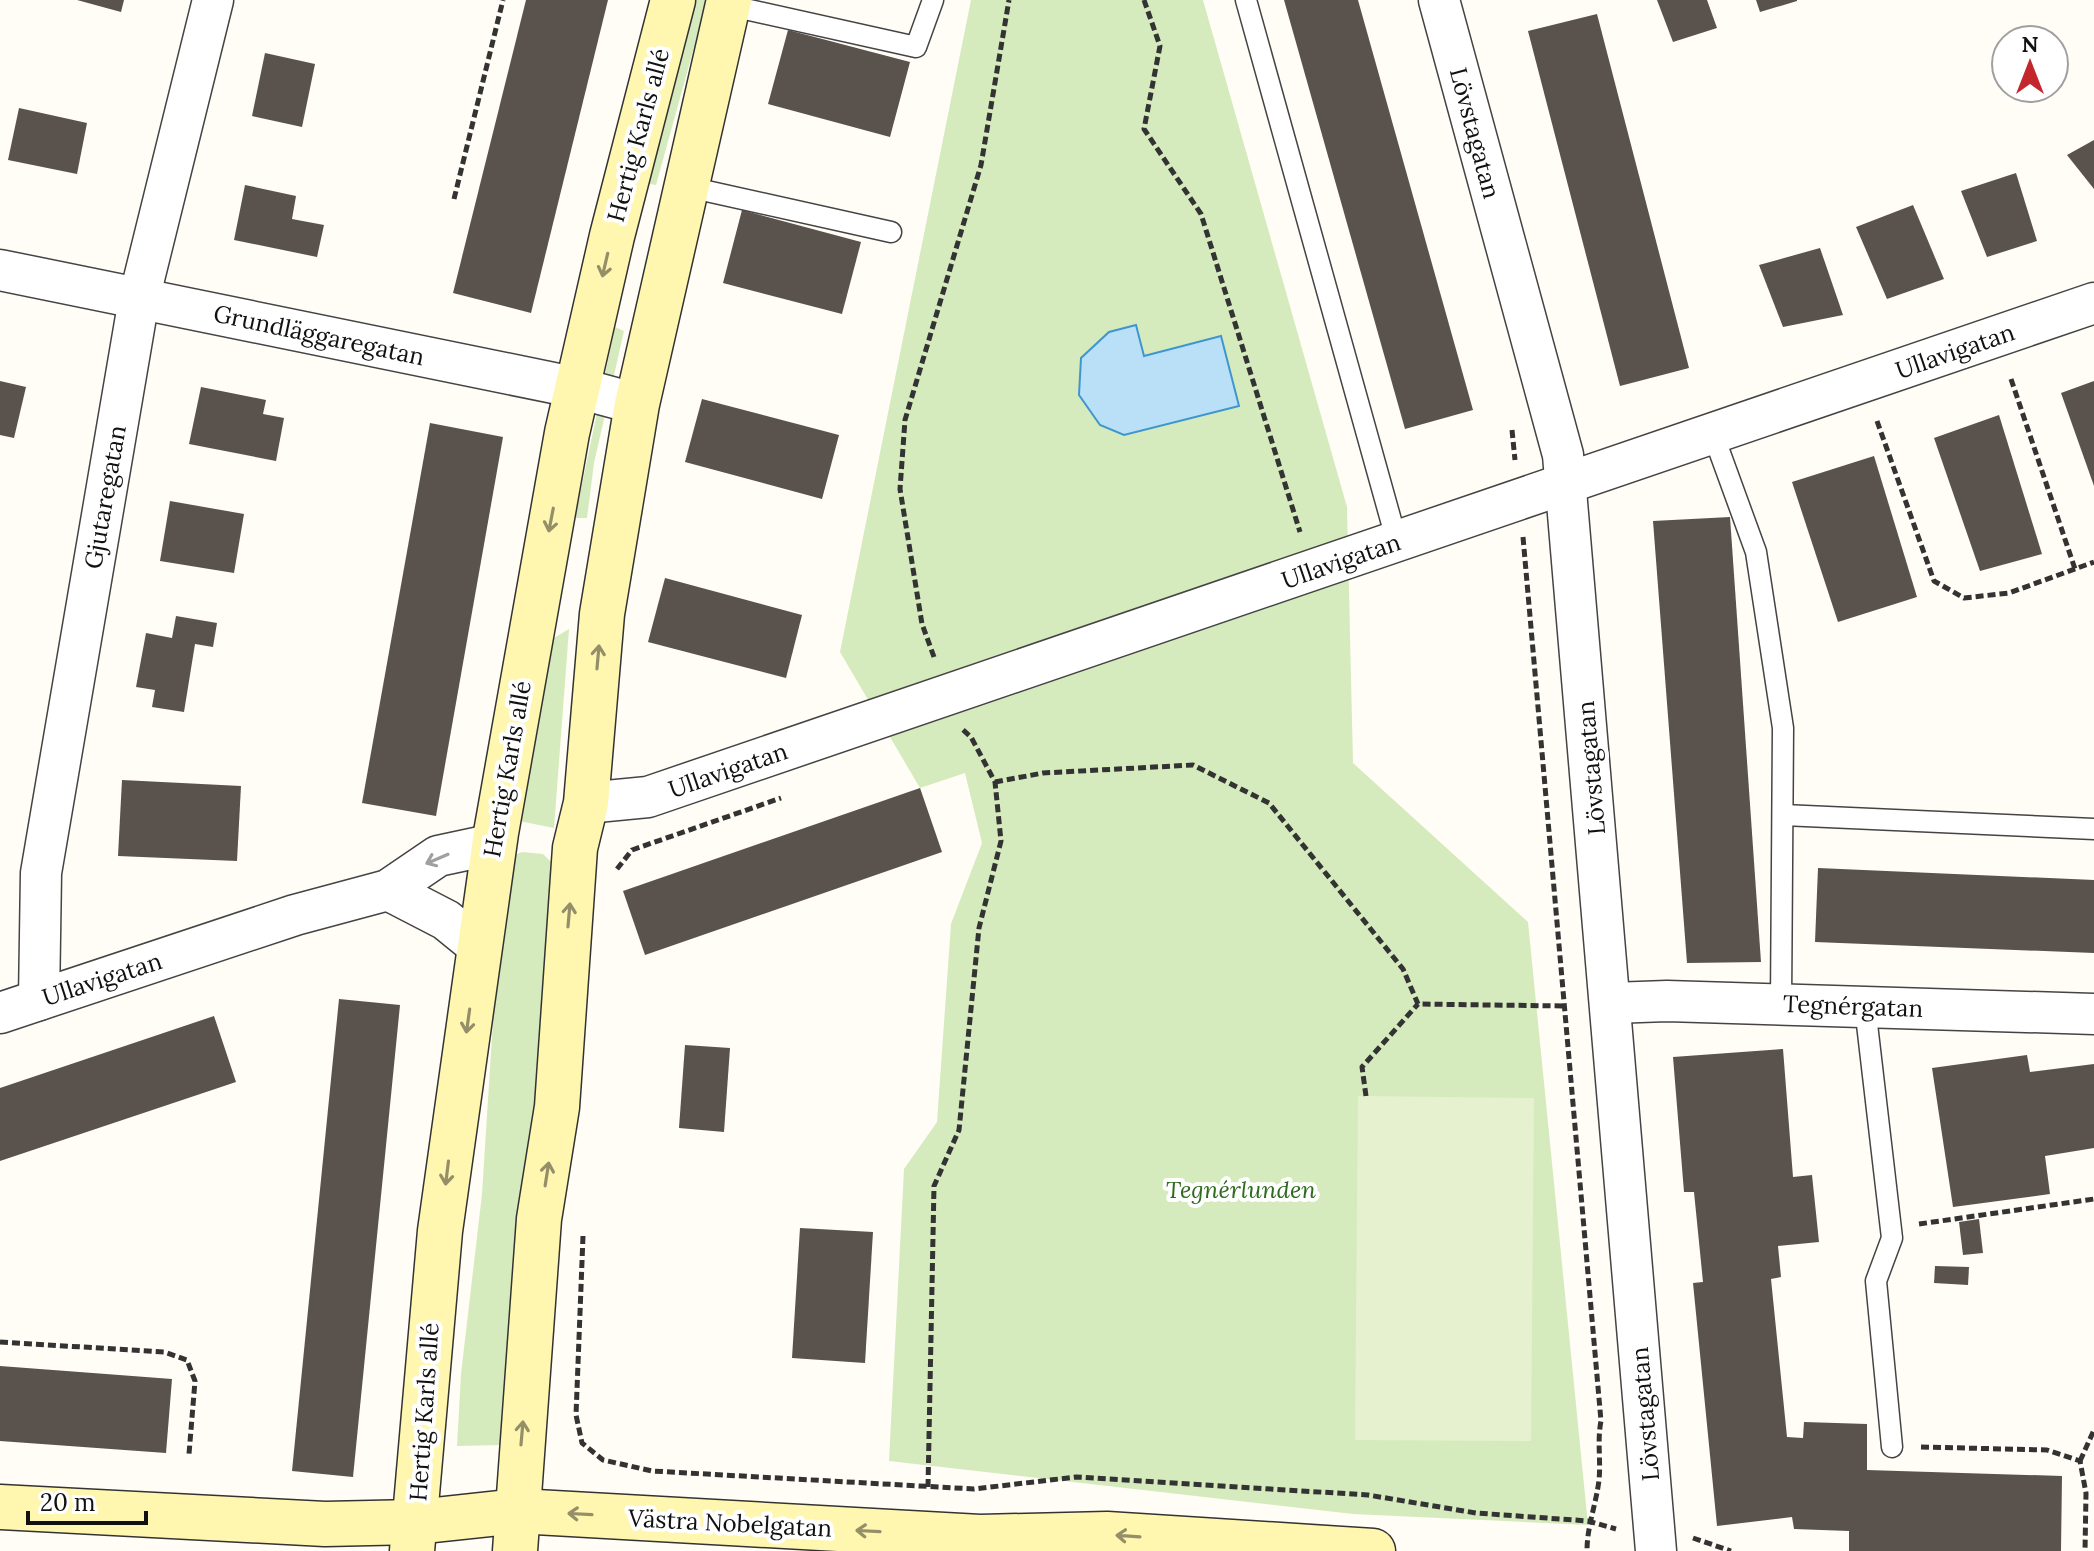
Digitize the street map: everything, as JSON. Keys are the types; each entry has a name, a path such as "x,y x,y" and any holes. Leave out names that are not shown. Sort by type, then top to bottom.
{"main road":[{"name":"Hertig Karls allé","path":"414,1537 440,1231 494,844 578,388 612,236 673,0"},
{"path":"516,1531 539,1219 557,1107 575,848 586,803 602,614 637,404 728,2"},
{"path":"0,1507 414,1537 488,1551"},
{"name":"Västra Nobelgatan","path":"414,1537 516,1531 980,1537 1107,1534 1373,1551"}],"street":[{"name":"Gjutaregatan","path":"39,1000 41,873 139,299 213,0"},
{"name":"Lövstagatan","path":"1439,0 1563,455 1612,1003 1656,1551"},
{"name":"Grundläggaregatan","path":"0,270 578,388 637,404"},
{"name":"Ullavigatan","path":"586,803 648,797 2094,303"},
{"name":"Ullavigatan","path":"0,1013 295,915 388,890 438,856 494,844"},
{"path":"388,890 446,920 478,946"},
{"name":"Tegnérgatan","path":"1612,1003 1781,1004 2094,1014"}],"lane":[{"path":"728,2 916,47 933,0"},
{"path":"1246,0 1397,542"},
{"path":"684,186 891,232"},
{"path":"1713,434 1756,552 1783,728 1781,1004"},
{"path":"1783,815 2094,829"},
{"path":"1865,1007 1892,1238 1876,1281 1892,1447"}],"path":[{"path":"454,199 503,0"},
{"path":"928,1487 934,1186 959,1130 979,928 1001,841 995,782 971,737 957,725 922,624 900,489 905,420 981,165 1009,0"},
{"path":"1144,0 1160,46 1144,129 1201,214 1313,571"},
{"path":"2011,379 2075,569"},
{"path":"1877,421 1934,581 1964,598 2009,593 2094,562"},
{"path":"1522,532 1601,1421 1597,1439 1599,1475 1588,1521 1587,1551"},
{"path":"995,782 1043,773 1193,765 1269,803 1403,969 1418,1004"},
{"path":"1366,1096 1362,1067 1418,1004 1564,1006"},
{"path":"1891,1228 2094,1199"},
{"path":"0,1342 164,1352 187,1360 195,1381 189,1454"},
{"path":"2085,1551 2086,1493 2080,1461 2094,1430"},
{"path":"1892,1447 2047,1450 2080,1461"},
{"path":"590,1450 603,1460 652,1471 974,1489 1076,1477 1368,1495 1476,1513 1588,1521"}],"green space":[{"path":"696,0 707,0 656,185 645,183"},
{"name":"Tegnérlunden","path":"971,0 1203,0 1347,507 1353,763 1528,922 1588,1525 1353,1514 889,1461 904,1169 937,1122 951,924 982,843 965,773 920,788 840,652"},
{"path":"615,327 624,331 594,463 587,518 575,518"},
{"path":"569,629 554,828 519,821 554,638"},
{"path":"522,852 543,854 551,862 541,1069 501,1445 457,1446 461,1374 482,1194 498,942 512,856"},
{"path":"1358,1096 1534,1098 1531,1441 1355,1440"}],"water":[{"path":"1136,325 1144,356 1221,336 1239,406 1124,435 1100,425 1079,395 1081,358 1109,332"}],"building":[{"path":"77,0 124,0 121,12"},
{"path":"526,0 608,0 531,313 453,293"},
{"path":"1284,0 1358,0 1473,410 1405,429"},
{"path":"1657,0 1707,0 1717,28 1673,42"},
{"path":"1756,0 1797,0 1797,1 1760,12"},
{"path":"1597,14 1689,368 1620,386 1528,31"},
{"path":"788,30 910,62 890,137 768,104"},
{"path":"265,53 315,64 302,127 252,116"},
{"path":"19,108 87,123 77,174 8,160"},
{"path":"2094,140 2094,189 2067,155"},
{"path":"2016,173 2037,241 1987,257 1961,191"},
{"path":"245,185 296,196 292,219 324,225 317,257 234,240"},
{"path":"1913,205 1944,279 1887,299 1856,227"},
{"path":"742,210 861,242 842,314 723,283"},
{"path":"1820,248 1843,315 1783,327 1759,265"},
{"path":"0,381 26,387 14,438 0,435"},
{"path":"2094,381 2094,486 2061,393"},
{"path":"201,387 266,400 263,414 284,418 276,461 189,444"},
{"path":"702,399 839,435 822,499 685,462"},
{"path":"1999,415 2042,554 1980,571 1934,438"},
{"path":"430,423 503,437 436,816 362,803"},
{"path":"1874,456 1917,597 1838,622 1792,482"},
{"path":"170,501 244,514 234,573 160,561"},
{"path":"1730,517 1761,962 1687,963 1653,521"},
{"path":"665,578 802,615 786,678 648,642"},
{"path":"176,616 217,623 213,647 195,644 184,712 152,707 155,690 136,687 146,633 172,638"},
{"path":"122,780 241,786 237,861 118,856"},
{"path":"920,788 942,852 645,955 623,891"},
{"path":"1818,868 2094,880 2094,953 1815,942"},
{"path":"339,999 400,1005 353,1477 292,1471"},
{"path":"214,1016 236,1082 0,1161 0,1088"},
{"path":"685,1045 730,1048 724,1132 679,1128"},
{"path":"1783,1049 1793,1177 1812,1175 1819,1242 1778,1246 1781,1277 1771,1279 1787,1437 1803,1438 1804,1422 1867,1424 1867,1470 2062,1476 2061,1551 1849,1551 1849,1531 1794,1529 1792,1517 1717,1526 1693,1283 1703,1282 1694,1192 1684,1192 1673,1057"},
{"path":"2027,1055 2030,1072 2094,1064 2094,1148 2045,1156 2050,1194 1953,1207 1932,1068"},
{"path":"1979,1219 1983,1253 1963,1255 1959,1222"},
{"path":"800,1228 873,1232 865,1363 792,1358"},
{"path":"1935,1266 1969,1267 1968,1285 1934,1283"},
{"path":"0,1366 172,1379 166,1453 0,1441"}]}
